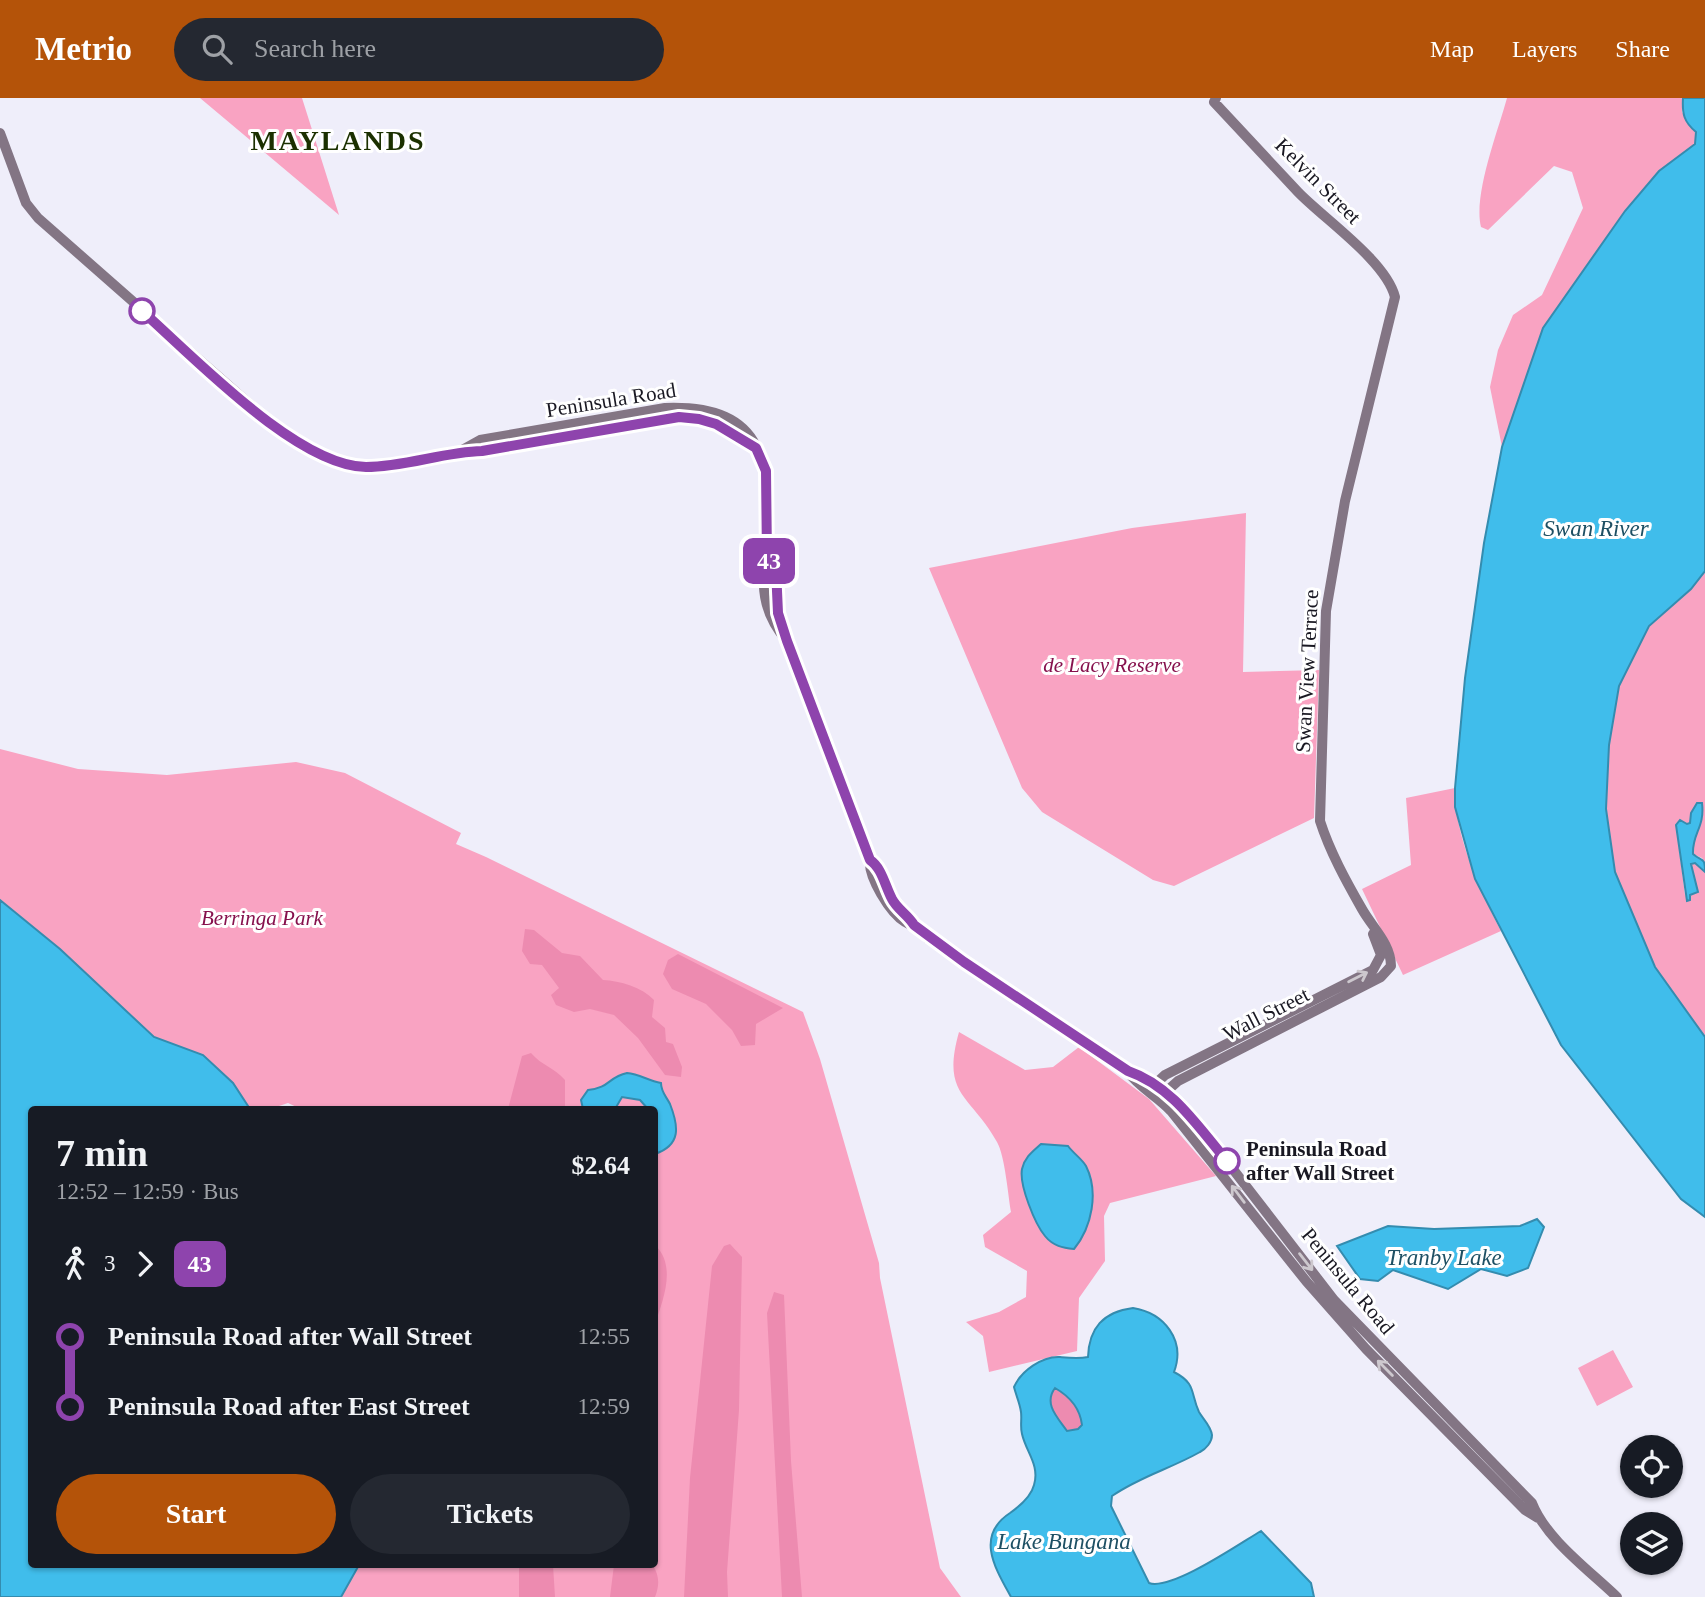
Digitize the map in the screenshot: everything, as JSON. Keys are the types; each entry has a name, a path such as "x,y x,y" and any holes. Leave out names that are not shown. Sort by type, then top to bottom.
{"street":[{"name":"Kelvin Street","path":"1215,100 1300,194 1381,270 1392,287"},
{"name":"Peninsula Road","path":"0,133 26,203 38,218 234,393 296,442 336,460 367,467 458,452 480,440 650,410 692,413 726,428 756,448 766,471 767,559 776,569 778,613 870,860 876,864 894,903 924,934 1128,1071 1136,1083 1163,1095 1232,1168 1306,1281 1366,1349 1525,1510 1538,1518 1617,1597"},
{"name":"Swan View Terrace","path":"1391,966 1386,946 1372,926 1326,839 1320,821 1326,611 1345,501 1394,303 1392,287"},
{"name":"Swan View Terrace","path":"1372,926 1381,955 1380,960"},
{"name":"Wall Street","path":"1151,1088 1165,1075 1212,1057 1340,992 1373,970 1380,960"},
{"name":"Wall Street","path":"1340,992 1381,977 1391,966"},
{"name":"Wall Street","path":"1163,1095 1212,1057"}],"green space":[{"path":"200,98 302,98 339,215 326,204"},
{"path":"1507,98 1683,98 1682,112 1696,132 1695,144 1659,171 1543,328 1502,447 1490,387 1498,350 1513,315 1542,295 1583,208 1572,172 1554,166 1488,230 1481,227 1479,214 1483,181"},
{"name":"de Lacy Reserve","path":"1246,513 1243,672 1319,670 1314,818 1174,886 1153,880 1042,812 1022,788 929,568 1132,528"},
{"path":"1705,571 1705,863 1702,858 1693,854 1701,817 1701,803 1697,803 1691,813 1691,823 1676,825 1685,895 1691,898 1690,895 1697,892 1691,864 1695,863 1705,872 1705,1037 1655,967 1615,872 1606,809 1609,745 1619,686 1649,626 1691,589"},
{"name":"Berringa Park","path":"0,749 78,769 167,775 296,762 345,773 461,833 456,844 803,1012 820,1059 879,1263 940,1568 961,1597 341,1597 357,1568 658,1568 658,1106 294,1106 288,1103 279,1106 248,1106 233,1083 203,1055 154,1037 60,949 0,900"},
{"path":"1455,788 1464,844 1477,880 1501,931 1403,975 1362,889 1411,865 1406,798"},
{"path":"959,1032 1025,1070 1053,1067 1079,1047 1149,1099 1216,1176 1110,1203 1104,1216 1105,1261 1079,1298 1077,1351 989,1372 983,1336 966,1322 999,1312 1026,1297 1027,1271 985,1247 983,1235 1011,1212 1000,1148 956,1082 954,1053"},
{"path":"1613,1350 1633,1387 1597,1406 1578,1368"}],"shaded area":[{"path":"525,929 534,930 562,953 580,956 603,980 630,986 654,1000 652,1017 665,1028 666,1042 673,1044 682,1067 681,1077 665,1075 638,1038 614,1015 590,1009 574,1012 556,1005 551,995 559,988 542,965 530,964 522,951"},
{"path":"678,954 783,1008 756,1024 755,1045 741,1046 732,1030 706,1004 672,989 663,974 668,960"},
{"path":"531,1053 565,1080 565,1106 509,1106 522,1056"},
{"path":"730,1244 742,1257 739,1410 727,1572 728,1597 684,1597 690,1478 712,1266 724,1246"},
{"path":"658,1248 662,1253 667,1273 658,1314"},
{"path":"774,1292 784,1295 791,1461 802,1597 782,1597 767,1313"},
{"path":"1055,1388 1076,1408 1082,1425 1078,1429 1067,1431 1053,1410 1050,1399"},
{"path":"519,1568 553,1568 555,1597 519,1597"},
{"path":"614,1568 654,1568 658,1580 655,1597 610,1597"}],"water":[{"name":"Swan River","path":"1683,98 1705,98 1705,571 1691,589 1649,626 1619,686 1609,745 1606,809 1615,872 1655,967 1705,1037 1705,1217 1681,1199 1561,1045 1475,879 1455,807 1465,678 1484,543 1502,447 1543,328 1625,211 1659,171 1695,144 1696,132 1685,117"},
{"path":"1697,803 1702,803 1702,812 1693,854 1704,861 1705,872 1695,863 1691,864 1698,892 1690,895 1690,900 1687,901 1676,825 1680,820 1690,823 1691,813"},
{"path":"0,900 60,949 154,1037 203,1055 233,1083 248,1106 28,1106 28,1568 357,1568 341,1597 0,1597"},
{"path":"627,1073 661,1083 673,1112 676,1128 670,1146 658,1152 658,1106 645,1106 640,1100 622,1097 617,1106 582,1106 581,1100 588,1090 601,1087"},
{"path":"1041,1144 1068,1146 1084,1163 1090,1176 1092,1209 1085,1230 1074,1249 1058,1246 1045,1236 1025,1194 1023,1165"},
{"name":"Tranby Lake","path":"1537,1219 1544,1227 1528,1268 1507,1276 1481,1269 1448,1289 1393,1270 1378,1281 1360,1279 1337,1246 1388,1226 1434,1229 1520,1226"},
{"name":"Lake Bungana","path":"1133,1308 1144,1311 1163,1322 1170,1330 1177,1349 1174,1372 1190,1385 1199,1412 1212,1435 1210,1443 1202,1451 1112,1496 1111,1506 1149,1583 1159,1584 1173,1580 1261,1531 1311,1583 1314,1597 1011,1597 994,1564 991,1553 993,1532 999,1522 1030,1493 1035,1478 1034,1465 1022,1434 1020,1409 1014,1387 1027,1370 1046,1359 1088,1357 1091,1338 1100,1323 1122,1310","holes":["1055,1388 1079,1413 1082,1425 1078,1429 1067,1431 1053,1411 1052,1394"]}],"bus line":[{"name":"43","path":"142,311 279,430 312,451 354,465 385,465 458,452 520,446 679,417 699,419 726,428 756,448 766,471 767,559 776,569 778,613 870,860 876,864 894,903 924,934 932,937 964,962 1128,1071 1166,1092 1227,1161"}],"place":[{"name":"Peninsula Road after Wall Street","path":"1227,1161"}],"district":[{"name":"MAYLANDS","path":"338,140"}]}
